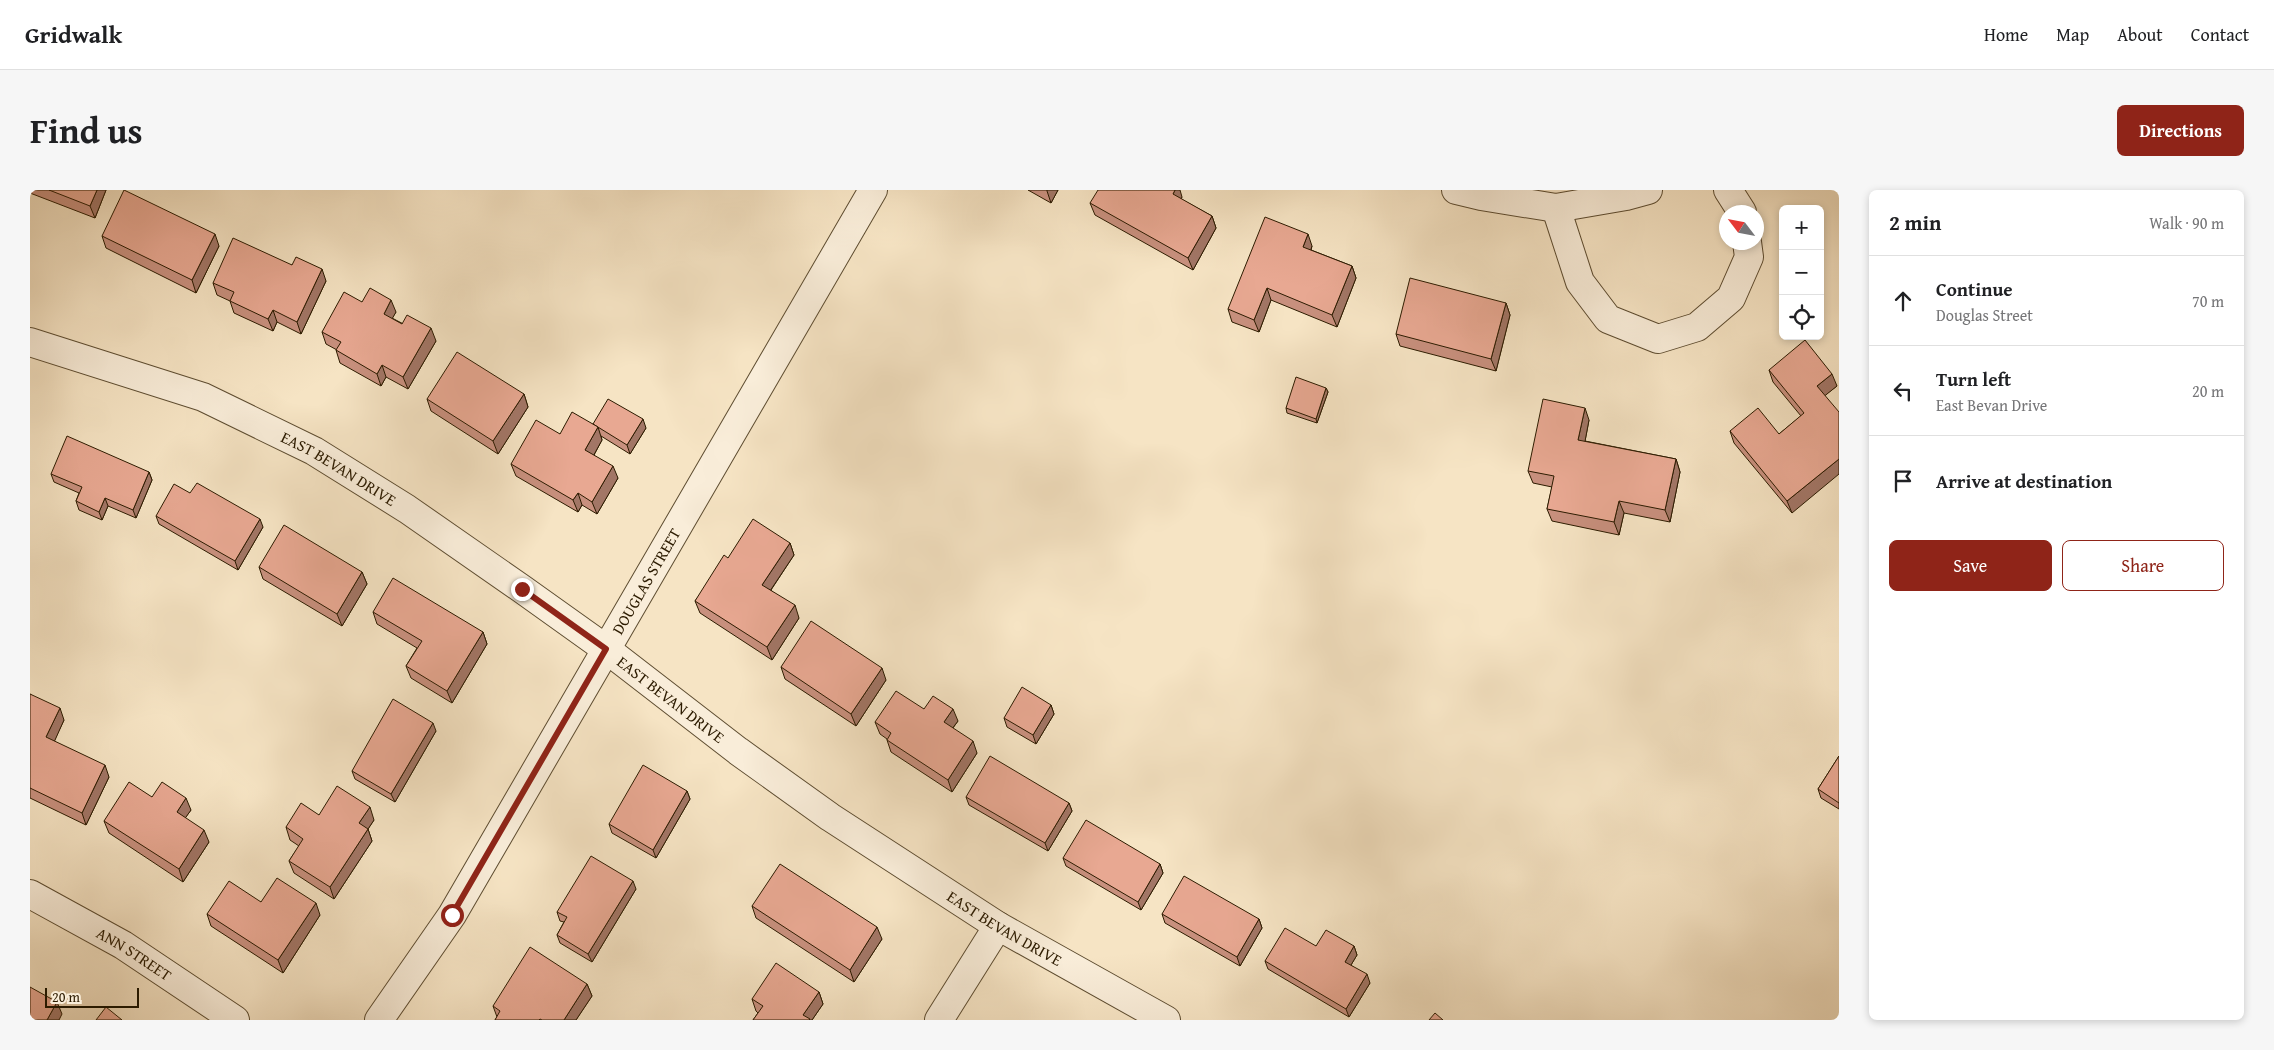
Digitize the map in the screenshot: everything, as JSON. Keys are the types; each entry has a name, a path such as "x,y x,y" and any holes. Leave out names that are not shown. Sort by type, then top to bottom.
{"street":[{"name":"DOUGLAS STREET","path":"379,1020 452,915 873,190"},
{"path":"1456,190 1556,208 1626,196 1648,190"},
{"path":"1728,190 1738,205"},
{"path":"1556,208 1580,282 1608,319 1658,339 1697,328 1731,298 1748,258 1748,250"},
{"name":"EAST BEVAN DRIVE","path":"30,342 203,397 314,451 407,509 606,649 738,751 823,811 998,926 1166,1020"},
{"name":"ANN STREET","path":"30,894 123,945 235,1020"},
{"path":"939,1020 998,926"}],"building":[{"path":"49,190 97,190 90,206"},
{"path":"124,190 215,234 192,280 102,236"},
{"path":"1098,190 1175,190 1173,194 1212,216 1188,258 1090,203"},
{"path":"1265,217 1308,234 1303,247 1352,266 1332,315 1267,288 1254,320 1228,309"},
{"path":"233,238 292,265 296,257 322,269 297,322 273,310 268,319 230,301 234,292 213,283"},
{"path":"1410,278 1506,303 1491,359 1396,334"},
{"path":"370,288 391,300 384,314 402,324 407,315 431,328 403,377 382,365 377,374 336,350 341,342 322,332 344,292 362,302"},
{"path":"1805,340 1832,374 1817,386 1839,412 1839,459 1787,501 1730,431 1758,408 1779,434 1804,413 1769,370"},
{"path":"457,352 524,394 493,441 427,399"},
{"path":"1296,377 1326,388 1316,419 1286,408"},
{"path":"608,399 643,419 627,445 593,424"},
{"path":"1543,399 1585,408 1578,440 1676,459 1665,510 1619,501 1614,522 1547,509 1554,476 1528,471"},
{"path":"572,412 598,427 585,450 613,466 592,502 578,493 573,500 511,464 536,420 560,434"},
{"path":"67,436 149,472 133,510 105,498 99,512 76,501 82,487 51,474"},
{"path":"197,483 260,519 235,561 156,516 174,484 190,493"},
{"path":"753,519 790,543 762,585 795,605 767,647 695,601 724,555 728,558"},
{"path":"284,525 362,572 337,614 259,567"},
{"path":"393,578 483,632 447,691 406,666 422,641 373,612"},
{"path":"811,621 882,668 851,714 781,667"},
{"path":"1022,687 1051,705 1033,735 1004,718"},
{"path":"896,691 924,709 933,696 953,709 944,722 973,741 948,780 887,740 891,733 875,722"},
{"path":"30,694 60,708 46,737 105,765 82,813 30,788"},
{"path":"393,699 433,723 391,794 352,771"},
{"path":"990,756 1069,803 1045,843 966,797"},
{"path":"1839,756 1839,803 1818,789"},
{"path":"643,765 687,791 653,850 609,824"},
{"path":"129,782 152,797 162,782 186,798 177,812 204,830 179,869 104,821"},
{"path":"337,786 370,807 359,823 368,829 330,887 289,861 303,839 286,827 301,803 319,815"},
{"path":"1086,820 1160,864 1138,902 1063,858"},
{"path":"591,856 633,881 588,954 557,935 567,917 557,912"},
{"path":"780,864 877,927 850,970 752,906"},
{"path":"1184,876 1259,919 1237,957 1162,914"},
{"path":"277,878 316,903 278,960 207,914 229,881 261,902"},
{"path":"1285,928 1316,946 1326,930 1354,946 1345,962 1367,974 1346,1009 1265,961"},
{"path":"530,947 587,984 564,1020 495,1020 500,1011 493,1006"},
{"path":"776,963 819,992 803,1015 809,1020 753,1020 763,1006 752,999"},
{"path":"30,987 57,1002 47,1020 30,1020"},
{"path":"106,1007 122,1020 96,1020"},
{"path":"1435,1013 1443,1020 1429,1020"}],"route":[{"path":"452,915 606,649 522,589"}]}
